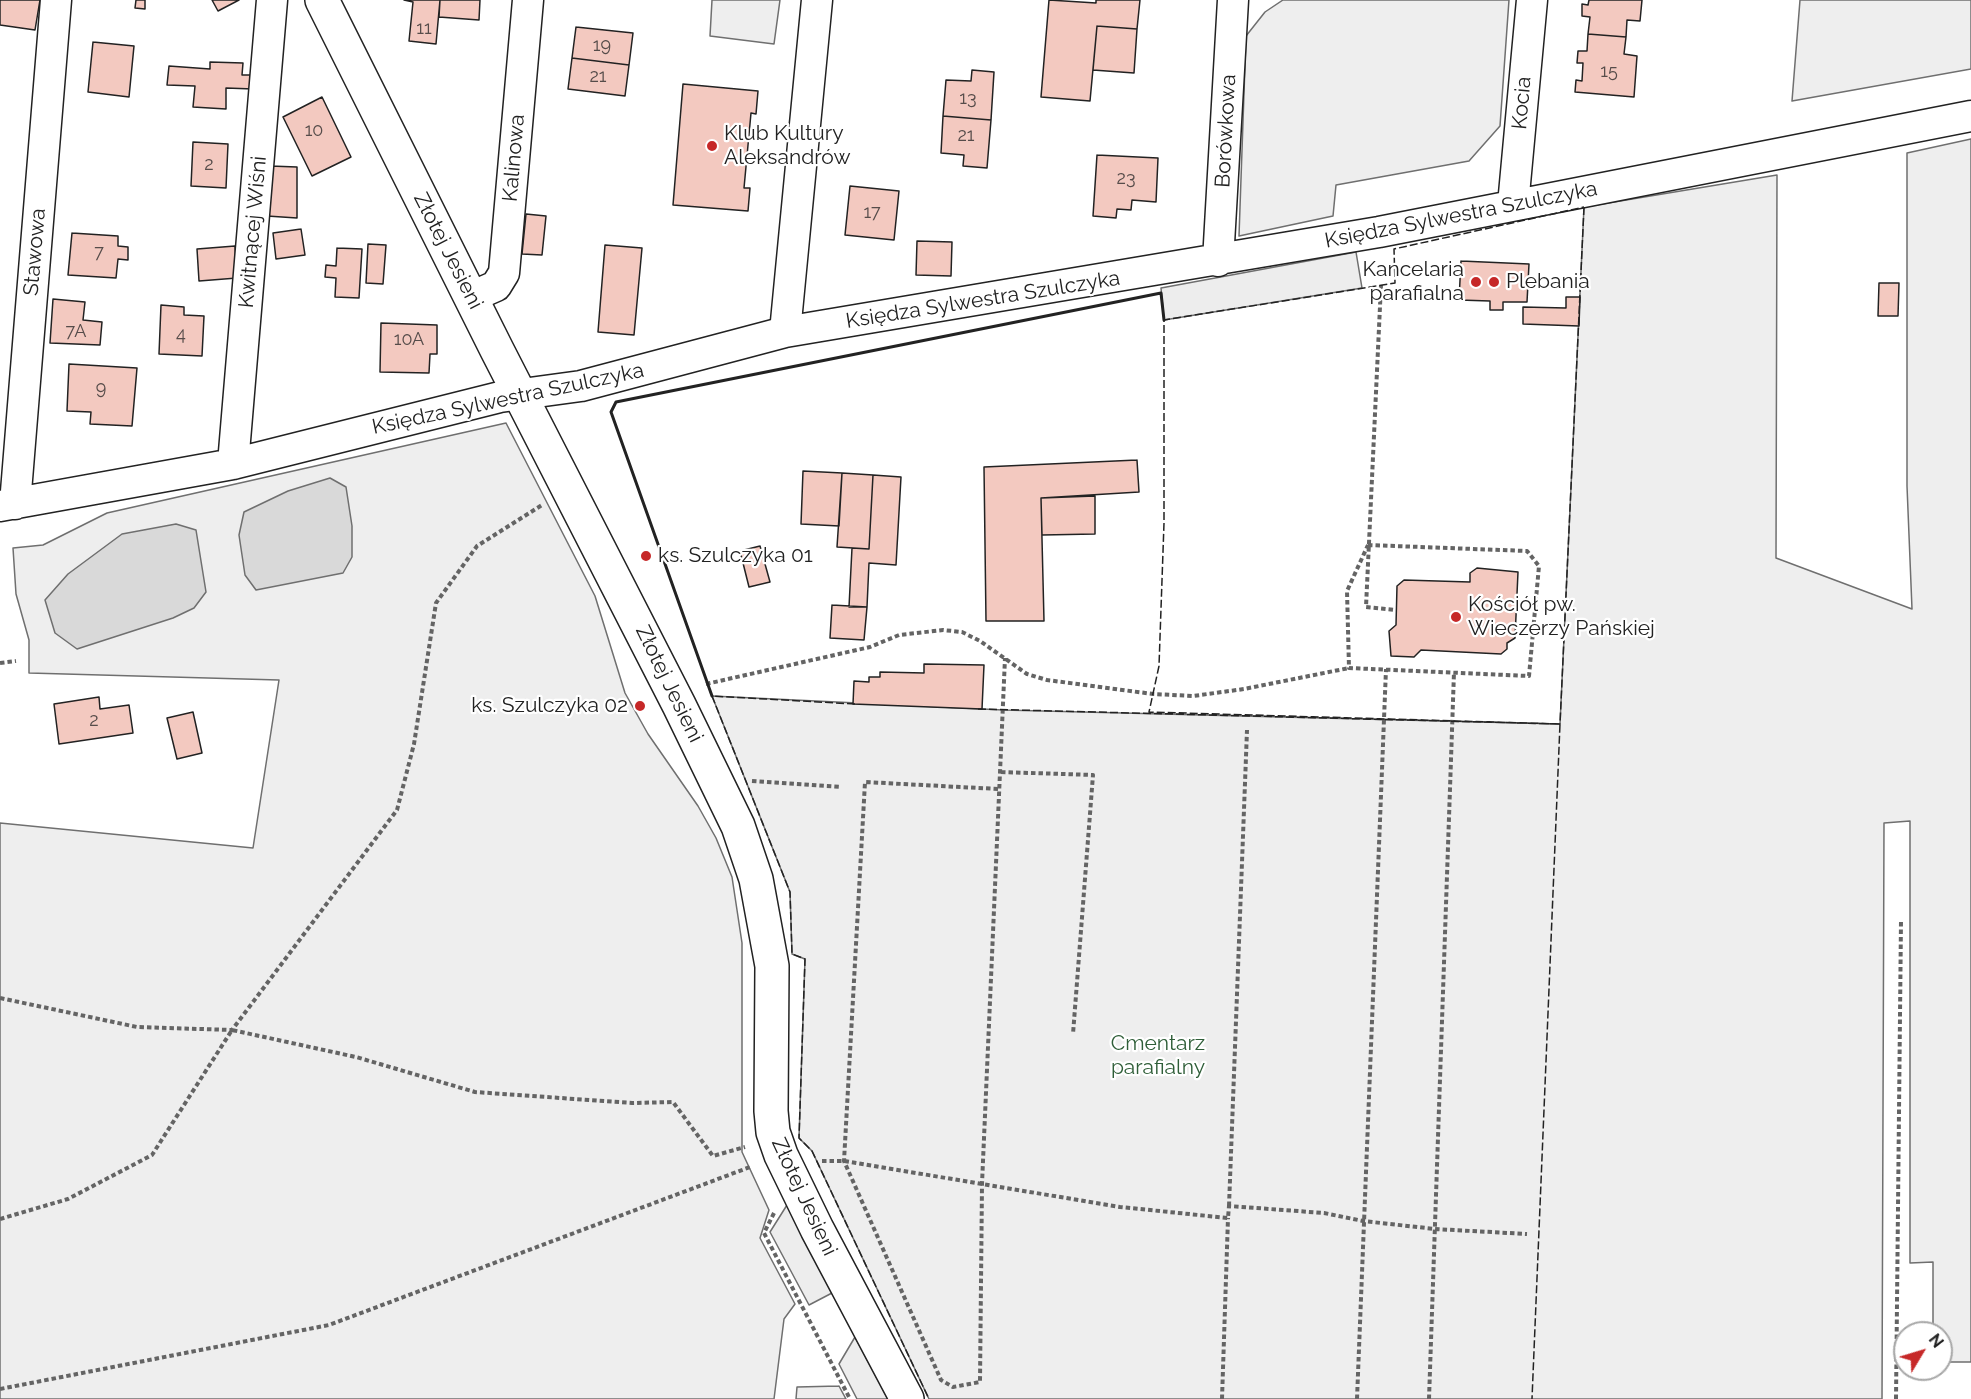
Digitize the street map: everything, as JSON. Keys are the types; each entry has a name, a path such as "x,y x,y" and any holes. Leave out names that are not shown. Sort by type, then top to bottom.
{"street":[{"name":"Stawowa","path":"7,505 56,0"},
{"name":"Kwitnącej Wiśni","path":"233,464 272,0"},
{"name":"Złotej Jesieni","path":"322,0 738,826 756,879 772,966 771,1111 773,1132 771,1159 907,1399"},
{"name":"Kalinowa","path":"471,297 496,286 504,273 528,0"},
{"path":"785,332 818,0"},
{"name":"Borówkowa","path":"1218,261 1233,0"},
{"name":"Kocia","path":"1513,205 1532,0"},
{"name":"Księdza Sylwestra Szulczyka","path":"7,505 233,464 520,393 581,386 785,332 1218,261 1971,116"}],"path":[{"path":"1381,285 1366,608 1396,610"},
{"path":"0,1219 69,1199 152,1155 232,1030 397,810 414,744 436,603 477,546 543,505"},
{"path":"1349,668 1347,591 1368,545"},
{"path":"707,684 870,647 899,635 943,630 962,632 1005,658 1027,675 1047,680 1153,694 1193,696 1244,689 1349,668 1529,676 1539,566 1527,551 1368,545"},
{"path":"998,789 865,782 844,1161 941,1380 953,1387 980,1382 982,1184 1005,658"},
{"path":"0,663 16,661"},
{"path":"1357,1399 1386,669"},
{"path":"1429,1399 1454,672"},
{"path":"1222,1399 1247,730"},
{"path":"1001,772 1094,775 1073,1034"},
{"path":"719,788 744,781 841,787"},
{"path":"1896,1399 1901,920"},
{"path":"0,999 137,1027 232,1030 356,1058 475,1092 632,1102 673,1102 713,1156 754,1144 771,1159"},
{"path":"0,1389 329,1325 797,1148 817,1162 844,1161 1120,1207 1228,1218"},
{"path":"1229,1206 1324,1213 1363,1221 1435,1229 1527,1234"},
{"path":"774,1212 764,1233 850,1399"}],"green space":[{"path":"712,0 780,0 774,44 710,36"},
{"path":"1283,0 1509,0 1500,126 1469,161 1336,185 1333,216 1239,236 1246,36 1265,12"},
{"path":"1800,0 1971,0 1971,69 1792,101"},
{"name":"Cmentarz parafialny","path":"1971,139 1971,1362 1953,1362 1953,1321 1933,1321 1933,1262 1910,1263 1910,821 1884,823 1882,1399 929,1399 812,1151 799,1138 805,959 792,954 790,892 712,696 1003,710 1560,724 1584,207 1777,175 1776,558 1912,609 1907,486 1907,153"},
{"path":"506,423 595,596 625,693 648,734 698,806 716,838 732,877 742,943 742,1152 769,1210 760,1238 795,1304 784,1319 774,1399 0,1399 0,823 253,848 279,680 29,673 29,640 16,594 13,548 43,545 107,513"},
{"path":"839,1386 846,1399 796,1399 797,1387"}],"shaded area":[{"path":"1356,252 1362,288 1164,320 1161,288"},
{"path":"330,478 346,487 352,526 352,557 343,573 256,590 245,575 239,535 244,512 288,491"},
{"path":"176,524 196,530 206,592 194,608 173,618 77,649 55,633 45,600 68,574 122,534"},
{"path":"787,1205 832,1293 809,1305 770,1232"},
{"path":"855,1337 888,1399 857,1399 839,1364"}],"building":[{"path":"0,0 40,0 35,30 0,25"},
{"path":"136,0 145,0 145,9 135,8"},
{"path":"212,0 239,0 218,11"},
{"path":"404,0 440,0 436,44 409,41 413,2"},
{"path":"440,0 480,0 479,20 439,17"},
{"path":"1049,0 1096,3 1096,0 1140,0 1137,29 1097,26 1090,101 1041,97"},
{"path":"1589,0 1642,0 1640,21 1627,20 1626,37 1588,34 1590,17 1582,16 1582,4 1588,5"},
{"path":"1097,26 1137,29 1134,73 1093,70"},
{"path":"576,27 633,33 629,65 572,58"},
{"path":"1588,34 1626,37 1624,54 1637,56 1634,97 1575,92 1576,80 1582,81 1583,63 1577,63 1578,51 1587,51"},
{"path":"93,42 134,46 129,97 88,92"},
{"path":"572,58 629,65 625,96 568,89"},
{"path":"210,62 243,63 242,75 253,75 253,89 226,88 226,109 193,107 195,86 167,85 169,66 210,69"},
{"path":"972,70 994,72 991,120 943,116 946,80 971,81"},
{"path":"683,84 758,91 756,114 751,113 744,188 750,188 748,211 673,205"},
{"path":"322,97 351,157 312,176 283,117"},
{"path":"943,116 991,120 987,168 963,166 964,155 941,153"},
{"path":"193,142 228,144 226,188 191,186"},
{"path":"1097,155 1158,158 1156,202 1132,200 1131,210 1117,209 1116,218 1093,216"},
{"path":"270,166 297,167 297,218 267,216"},
{"path":"850,186 899,191 894,240 845,235"},
{"path":"526,214 546,216 542,255 522,254"},
{"path":"301,229 305,255 276,259 273,233"},
{"path":"72,233 118,236 118,246 128,247 128,260 118,259 116,278 68,275"},
{"path":"917,241 952,242 951,276 916,275"},
{"path":"368,244 386,245 383,284 366,283"},
{"path":"605,245 642,248 634,335 598,332"},
{"path":"235,246 237,278 199,281 197,249"},
{"path":"337,248 362,249 359,298 335,297 336,278 325,277 326,265 336,266"},
{"name":"Plebania","path":"1461,261 1529,264 1527,302 1503,302 1503,310 1490,310 1490,301 1459,300"},
{"path":"1879,283 1899,283 1898,316 1878,316"},
{"path":"1566,297 1580,297 1579,326 1523,324 1523,307 1566,308"},
{"path":"53,299 85,302 83,320 102,322 100,345 50,343"},
{"path":"161,305 184,307 184,315 204,316 202,356 159,354"},
{"path":"381,323 437,325 437,354 430,354 429,373 380,372"},
{"path":"69,364 137,368 132,426 90,424 91,412 67,411"},
{"path":"1137,460 1139,492 1041,498 1044,621 986,621 984,467"},
{"path":"803,471 842,473 839,526 801,524"},
{"path":"842,473 873,475 869,549 837,547"},
{"path":"873,475 901,477 896,565 869,563 867,607 849,607 852,548 869,549"},
{"path":"1095,496 1095,534 1042,535 1041,498"},
{"path":"760,546 770,582 749,587 740,551"},
{"name":"Kościół pw. Wieczerzy Pańskiej","path":"1477,568 1518,572 1515,638 1507,643 1507,649 1501,654 1421,650 1414,657 1391,656 1389,631 1396,625 1397,586 1404,580 1470,582 1470,573"},
{"path":"832,605 867,607 864,640 830,638"},
{"path":"924,664 984,665 982,709 853,704 854,681 869,682 869,677 880,677 880,672 924,673"},
{"path":"99,697 100,709 129,705 133,733 59,744 54,704"},
{"path":"193,712 202,753 177,759 167,718"}],"fence":[{"path":"1584,207 1560,724 1149,712 1159,666 1164,523 1164,320 1395,283 1394,249 1584,207"},
{"path":"855,704 712,696 790,892 792,954 805,959 799,1138 812,1151 929,1399"},
{"path":"978,709 1560,724 1532,1399"}],"wall":[{"path":"712,696 611,412 616,402 1161,293 1164,320"}],"place":[{"name":"Klub Kultury Aleksandrów","path":"712,146"},
{"name":"Kancelaria parafialna","path":"1476,282"},
{"name":"Plebania","path":"1494,282"},
{"name":"ks. Szulczyka 01","path":"646,556"},
{"name":"Kościół pw. Wieczerzy Pańskiej","path":"1456,617"},
{"name":"ks. Szulczyka 02","path":"640,706"}]}
